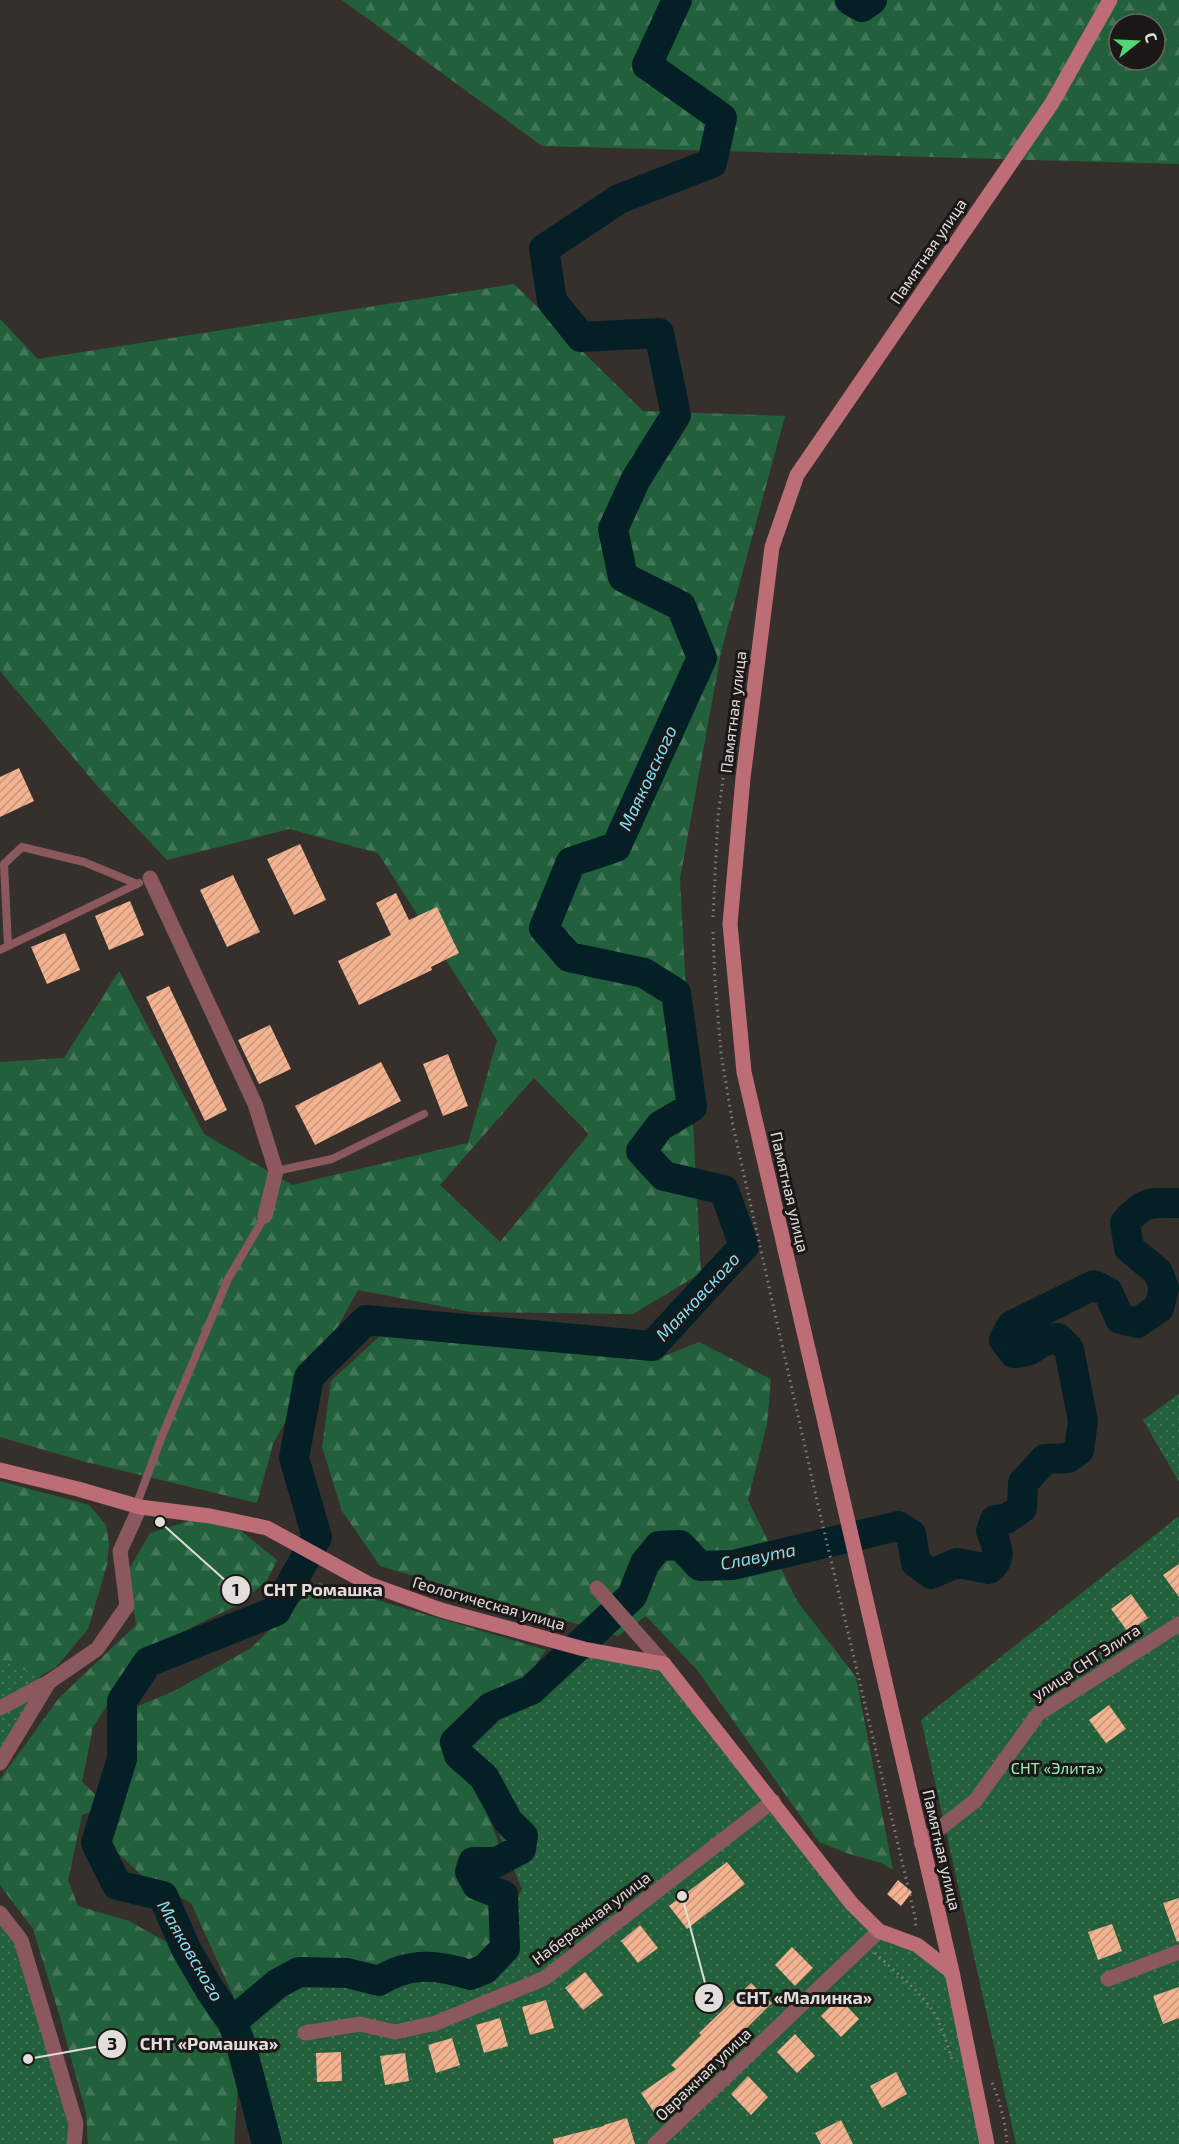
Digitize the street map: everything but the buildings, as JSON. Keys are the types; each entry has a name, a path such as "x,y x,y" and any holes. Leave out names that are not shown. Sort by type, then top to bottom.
{"street":[{"name":"Памятная улица","path":"987,2144 952,1972 744,1072 734,976 731,912 743,778 772,547 797,475 1052,103 1110,0"},
{"path":"144,881 255,1104 276,1171 265,1216"},
{"name":"Геологическая улица","path":"0,1470 138,1507 210,1516 267,1528 369,1584 441,1610 584,1649 664,1664"},
{"path":"0,1708 49,1682 97,1649 127,1606 120,1551 138,1507"},
{"path":"597,1588 664,1664 852,1904 879,1932 917,1945 952,1972"},
{"name":"улица СНТ Элита","path":"921,1842 975,1801 1038,1714 1179,1624"},
{"path":"0,1763 49,1682"},
{"name":"Набережная улица","path":"305,2033 360,2024 394,2032 436,2024 545,1978 773,1801"},
{"path":"0,1913 21,1940 76,2124 74,2144"},
{"name":"Овражная улица","path":"656,2144 879,1932"},
{"path":"1108,1979 1179,1952"}],"lane":[{"path":"22,847 84,862 144,881 4,948 4,864 22,847"},
{"path":"276,1171 332,1160 423,1114"},
{"path":"138,1507 162,1436 228,1279 265,1216"}],"path":[{"path":"728,743 718,816 713,908 716,999 725,1081 740,1162 818,1505 916,1920 916,1927 912,1933"},
{"path":"873,1952 933,2011 942,2029 952,2060"}],"green space":[{"path":"342,0 1179,0 1179,164 542,146"},
{"path":"514,284 643,411 785,416 721,652 680,879 701,1273 633,1314 471,1312 358,1290 273,1444 257,1503 82,1461 0,1437 0,1062 64,1058 119,971 204,1134 292,1185 468,1143 497,1040 378,853 289,829 167,860 99,788 0,671 0,319 38,359","holes":["534,1078 589,1134 500,1242 440,1185"]},
{"path":"380,1336 430,1336 652,1361 699,1342 771,1379 767,1424 748,1500 797,1601 856,1677 893,1870 881,1863 819,1842 698,1671 646,1616 618,1636 380,1566 342,1511 322,1447 331,1381"},
{"path":"1179,1394 1179,1482 1143,1420"},
{"path":"0,1481 89,1505 106,1525 109,1544 107,1565 88,1629 56,1667 0,1700"},
{"name":"СНТ «Элита»","path":"1179,1516 1179,2144 1016,2144 921,1720"},
{"path":"193,1520 240,1530 277,1560 267,1581 236,1606 159,1645 114,1695 93,1727 82,1782 99,1798 95,1810 82,1815 68,1880 78,1906 129,1921 174,1946 219,2021 238,2082 234,2144 88,2144 86,2113 33,1929 0,1885 0,1779 59,1698 136,1625 128,1571 150,1533"},
{"path":"319,1583 546,1650 527,1677 463,1723 447,1750 478,1786 502,1853 482,1849 462,1851 461,1874 468,1886 507,1908 483,1959 431,1961 365,1969 308,1967 275,1977 235,2000 191,1903 150,1883 106,1842 127,1786 136,1707 174,1691 251,1648"},
{"path":"584,1649 664,1664 852,1904 952,1972 987,2144 262,2144 232,2022 277,1984 379,1981 394,1972 424,1966 449,1968 484,1961 522,1889 470,1766 459,1755 455,1742 491,1707"},
{"path":"0,1658 49,1682 0,1763"},
{"path":"0,1913 21,1940 74,2144 0,2144"}],"waterway":[{"name":"Маяковского","path":"267,2144 241,2045 232,2022 186,1949 163,1896 117,1885 96,1843 122,1759 122,1701 148,1662 276,1611 317,1537 294,1458 309,1377 366,1320 652,1346 744,1246 724,1190 664,1176 641,1151 660,1126 692,1107 676,993 644,973 569,957 544,928 571,862 616,847 702,658 681,606 623,577 613,529 636,479 676,415 659,333 581,337 552,301 544,249 619,199 712,163 722,118 647,65 677,0"},
{"name":"Маяковского","path":"850,0 862,7 872,0"},
{"name":"Славута","path":"232,2022 277,1984 299,1972 347,1973 379,1981 401,1970 423,1967 435,1967 470,1975 485,1969 505,1948 503,1895 477,1885 470,1872 473,1862 497,1862 521,1849 523,1836 508,1821 484,1777 459,1755 455,1742 491,1707 531,1690 632,1596 645,1563 659,1546 680,1545 700,1566 733,1565 898,1526 911,1534 916,1563 931,1574 957,1563 989,1569 996,1561 998,1552 991,1531 995,1520 1006,1519 1022,1508 1023,1483 1045,1459 1068,1458 1079,1450 1083,1421 1069,1349 1058,1338 1045,1341 1027,1351 1014,1353 1004,1340 1011,1326 1094,1285 1108,1292 1120,1319 1137,1323 1159,1308 1164,1288 1158,1272 1129,1248 1125,1223 1138,1210 1149,1204 1179,1203"}],"place":[{"name":"СНТ Ромашка","path":"160,1522"},
{"name":"СНТ «Малинка»","path":"682,1896"},
{"name":"СНТ «Ромашка»","path":"28,2059"}]}
